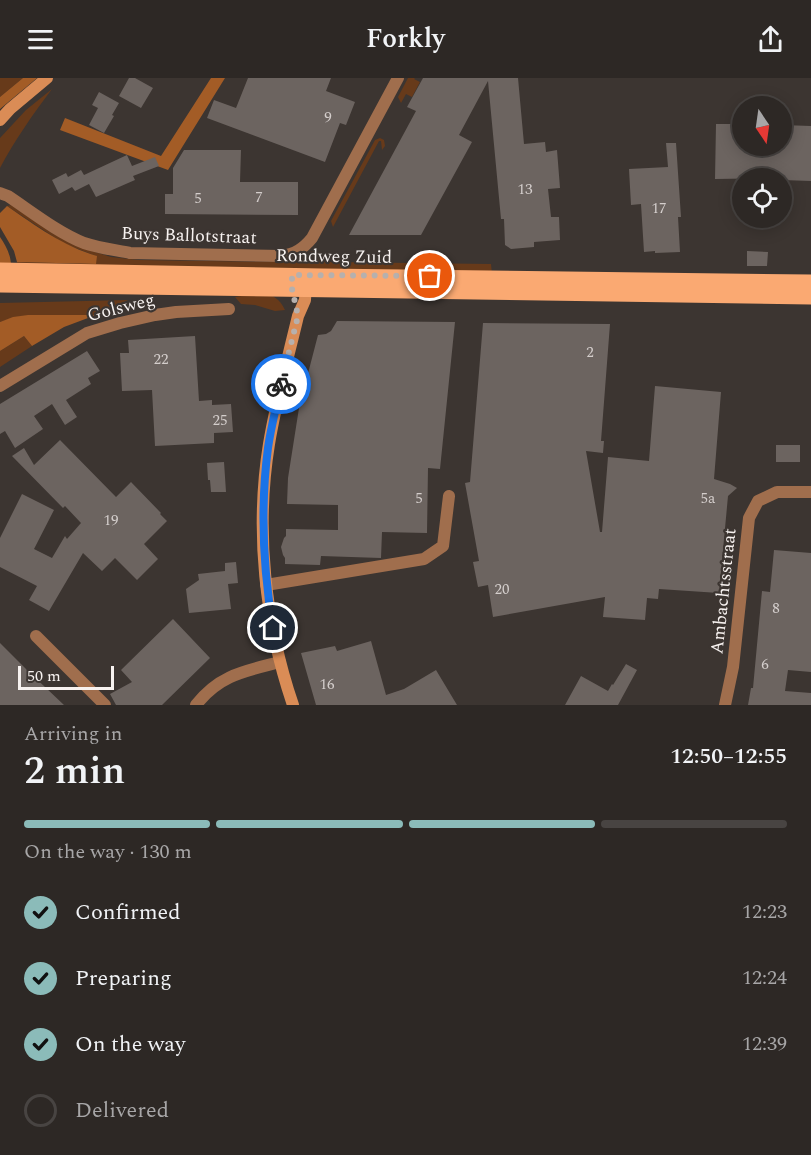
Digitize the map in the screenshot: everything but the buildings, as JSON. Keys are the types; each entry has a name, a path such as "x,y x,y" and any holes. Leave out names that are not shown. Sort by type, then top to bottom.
{"main road":[{"name":"Rondweg Zuid","path":"0,270 299,282 811,297"},
{"name":"Rondweg Zuid","path":"0,285 299,282 811,282"}],"street":[{"path":"0,120 10,108 47,78"},
{"name":"Buys Ballotstraat","path":"0,194 8,196 59,230 106,249 130,253 281,256 297,252 312,238 398,78"},
{"path":"293,705 275,641 266,585 263,514 268,446 298,316 299,282"},
{"name":"Golsweg","path":"0,387 87,333 120,322 155,315 230,309"},
{"name":"Ambachtsstraat","path":"725,705 732,667 749,518 758,501 777,492 811,492"},
{"path":"266,585 424,559 443,546 449,495"},
{"path":"36,636 105,705"},
{"path":"195,705 223,680 236,674 280,662"}],"shaded area":[{"path":"0,78 23,78 0,97"},
{"path":"23,78 37,78 0,109 0,97"},
{"path":"211,78 225,78 168,170 60,130 65,118 161,156"},
{"path":"408,78 415,78 420,82 412,97 406,94 401,103 398,97"},
{"path":"52,89 24,127 0,168 0,138 26,110"},
{"path":"380,138 384,140 385,146 382,150 381,141 379,141 333,227 331,221 375,140"},
{"path":"11,205 52,233 76,246 111,257 139,260 282,262 296,260 312,251 324,253 329,262 491,264 492,274 17,266 17,262 95,264 96,256 63,243 7,206"},
{"path":"7,206 61,241 97,256 96,264 17,262 14,251 0,227 0,213"},
{"path":"0,237 8,251 11,266 0,265"},
{"path":"261,292 275,298 285,310 275,311 255,305 241,304 235,297"},
{"path":"128,300 94,315 23,316 0,322 0,303"},
{"path":"28,315 96,315 64,327 32,346 24,336 0,351 0,322"},
{"path":"24,336 32,346 0,367 0,351"}],"way so far":[{"path":"281,384 298,316 294,303 292,275 430,276"}],"route":[{"path":"273,628 266,585 263,514 268,446 281,384"}]}
